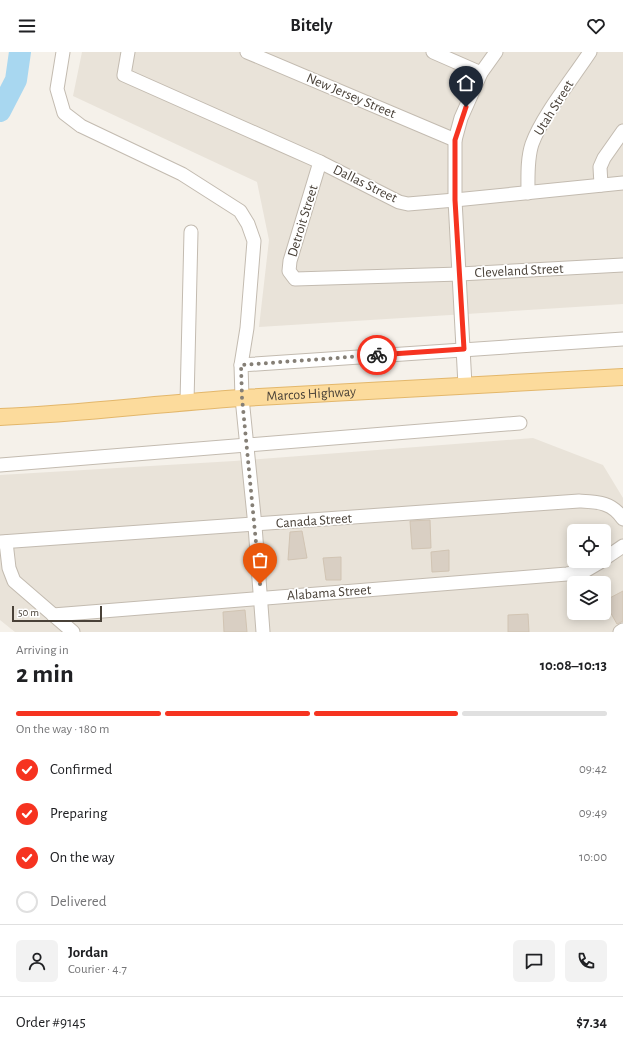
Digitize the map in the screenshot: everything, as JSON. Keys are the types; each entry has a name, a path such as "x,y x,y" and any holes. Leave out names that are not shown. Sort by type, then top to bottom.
{"main road":[{"name":"Marcos Highway","path":"8,417 97,412 187,402 242,398 623,377"}],"street":[{"path":"63,52 57,88 64,113 81,126 182,174 240,211 248,224 254,241 247,328 241,365 246,445 256,526 263,632"},
{"name":"Dallas Street","path":"128,52 124,75 320,162 399,202 408,204 623,183"},
{"name":"New Jersey Street","path":"247,52 455,140"},
{"path":"433,52 481,73"},
{"path":"465,385 455,200 455,140 461,118 481,73 496,52"},
{"name":"Utah Street","path":"528,193 528,172 532,144 542,125 590,52"},
{"path":"601,185 600,168 604,158 623,131"},
{"name":"Detroit Street","path":"295,278 289,270 290,261 320,162"},
{"path":"187,402 191,232"},
{"name":"Cleveland Street","path":"295,278 460,274 623,265"},
{"path":"241,365 623,339"},
{"path":"0,465 520,423"},
{"name":"Canada Street","path":"3,542 256,526 579,501 601,502 616,509 623,519"},
{"path":"3,542 9,568 14,581 73,632"},
{"name":"Alabama Street","path":"611,554 623,545"},
{"name":"Alabama Street","path":"53,615 567,574 585,571 590,568"}],"shaded area":[{"path":"82,52 623,52 623,304 259,327 269,240 257,182 73,96"},
{"path":"533,438 603,465 623,498 623,632 15,632 0,620 0,475 234,461"}],"building":[{"path":"430,520 431,548 412,549 410,521"},
{"path":"302,531 307,558 288,560 290,532"},
{"path":"449,550 449,571 432,572 431,552"},
{"path":"341,557 341,580 326,580 323,558"},
{"path":"623,591 623,621 617,624 611,613 611,597"},
{"path":"245,610 247,632 224,632 223,612"},
{"path":"528,614 529,632 508,632 508,615"}],"waterway":[{"path":"0,111 16,80 20,52"}],"way so far":[{"path":"260,584 256,526 242,398 241,365 377,355"}],"route":[{"path":"377,355 464,349 455,200 455,140 461,118 466,107"}]}
